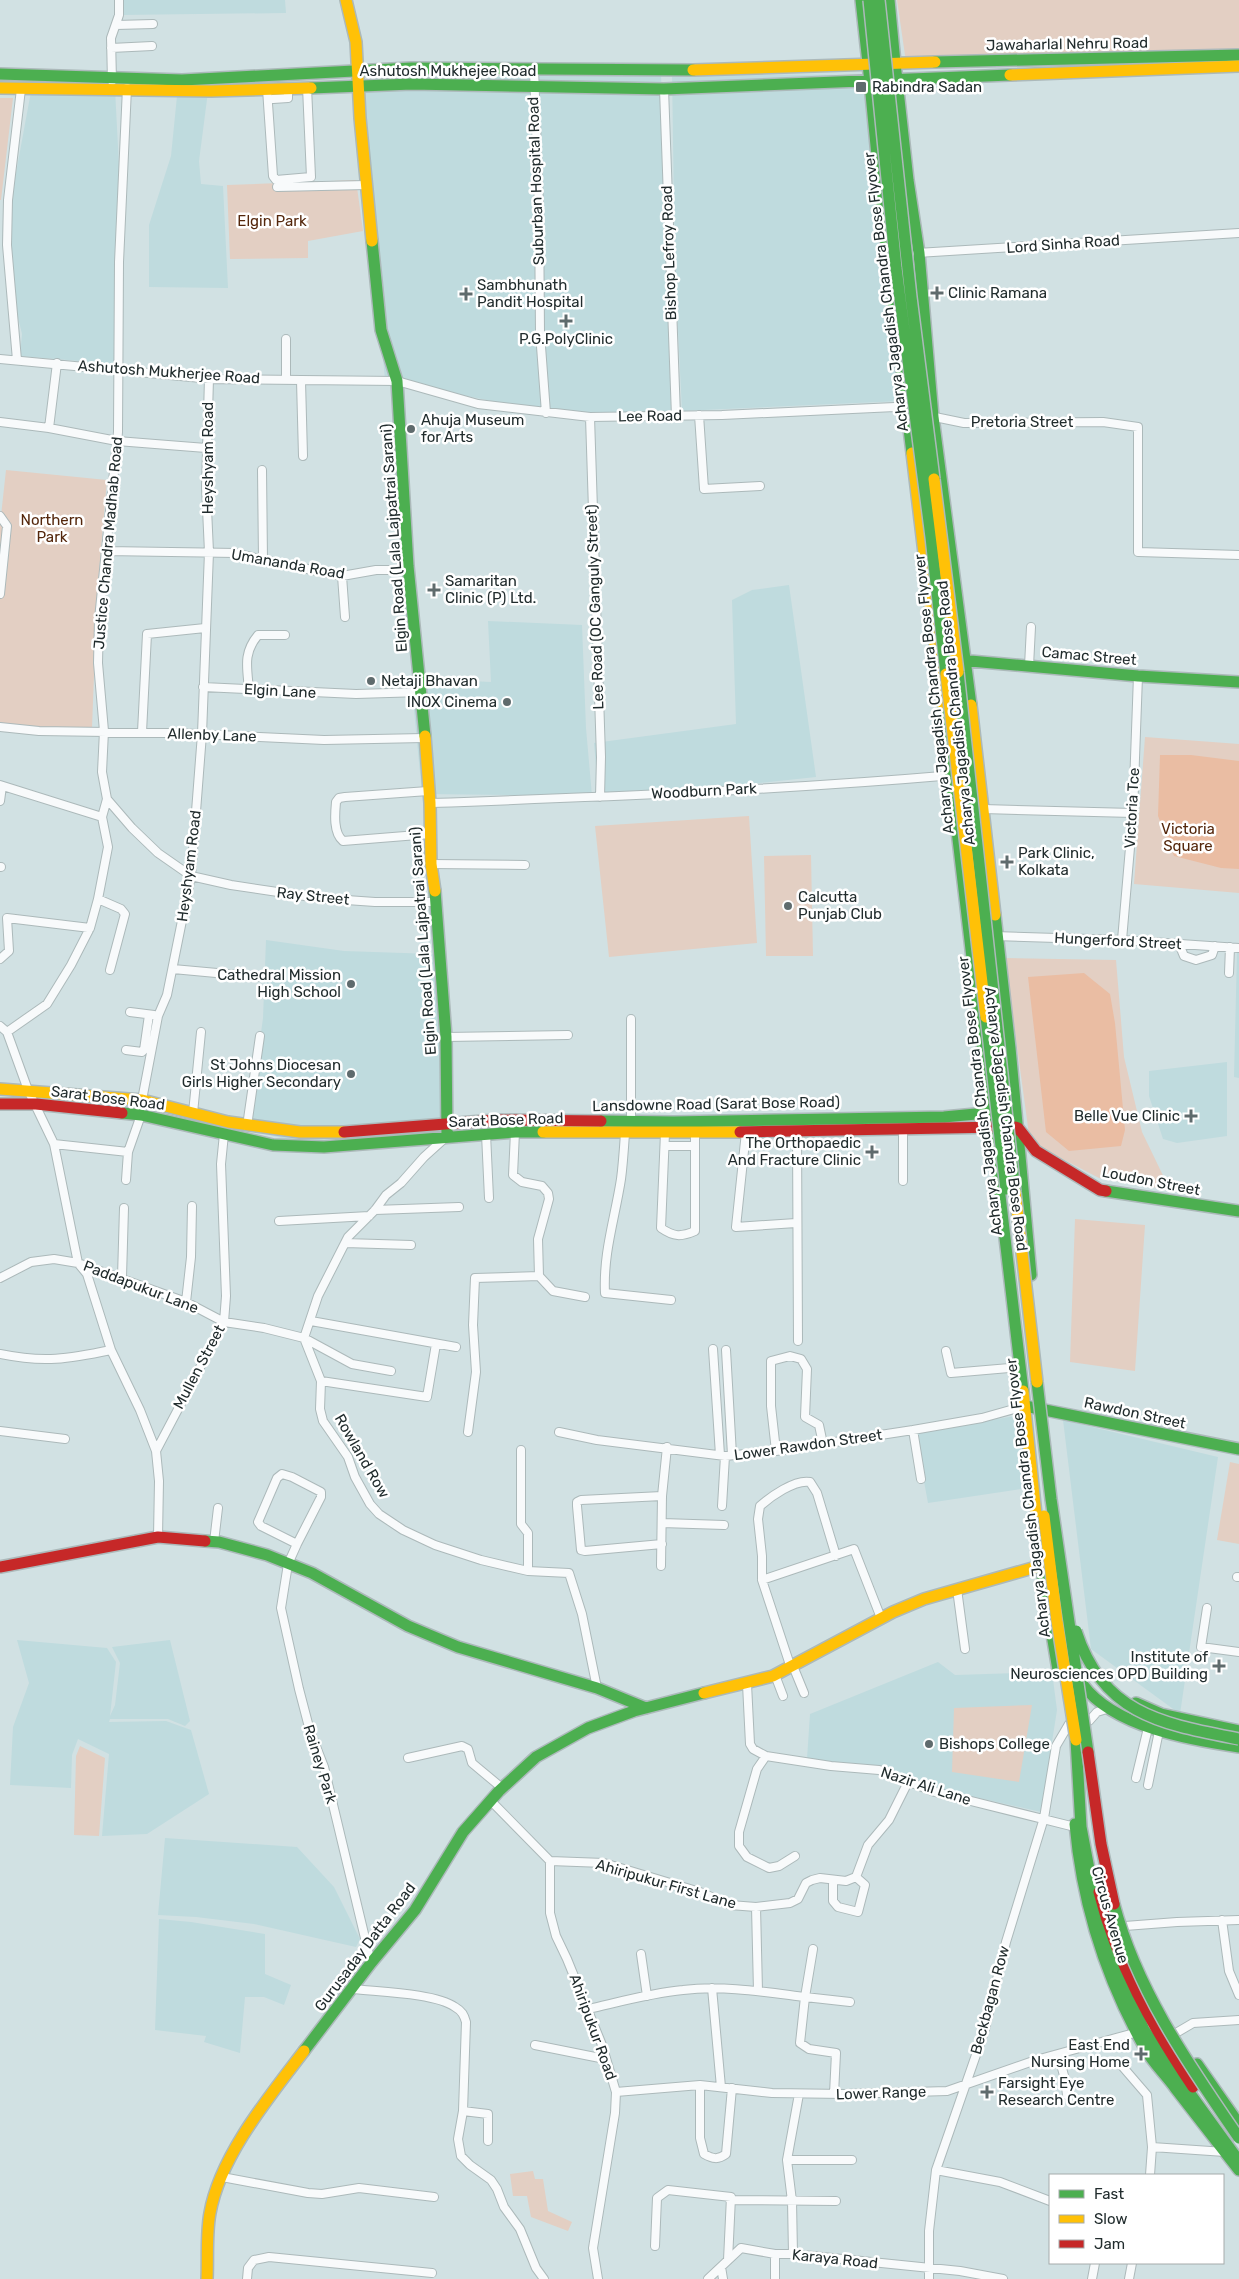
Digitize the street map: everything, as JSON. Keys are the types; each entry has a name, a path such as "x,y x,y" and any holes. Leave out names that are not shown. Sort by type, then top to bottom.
{"main road":[{"name":"Elgin Road (Lala Lajpatrai Sarani)","path":"346,0 356,42 366,185 381,330 397,381 409,570 422,692 429,797 431,864 436,902 446,1036 447,1125"},
{"name":"Acharya Jagadish Chandra Bose Road","path":"861,0 887,256 1021,1367 1044,1587 1062,1691"},
{"name":"Acharya Jagadish Chandra Bose Flyover","path":"868,0 896,268 932,537 996,1115 1015,1256 1057,1621 1093,1862 1108,1924 1131,1982 1148,2016 1182,2071 1239,2152"},
{"name":"Acharya Jagadish Chandra Bose Flyover","path":"879,0 913,314 942,528 990,950 1004,1093 1057,1537 1101,1844 1113,1901 1124,1939 1153,2004 1239,2138"},
{"name":"Acharya Jagadish Chandra Bose Road","path":"888,0 908,180 919,252 933,417 966,660 979,773 1018,1128 1020,1168 1045,1409 1063,1560 1079,1667"},
{"name":"Jawaharlal Nehru Road","path":"895,63 1239,56"},
{"name":"Ashutosh Mukhejee Road","path":"0,74 128,79 217,79 411,68 663,71 895,63"},
{"name":"Jawaharlal Nehru Road","path":"897,80 1239,66"},
{"name":"Ashutosh Mukhejee Road","path":"0,88 270,94 288,88 304,93 358,85 412,84 664,89 897,80"},
{"name":"Camac Street","path":"937,661 966,660 1138,676 1239,682"},
{"name":"Lansdowne Road (Sarat Bose Road)","path":"0,1089 142,1100 247,1126 300,1132 355,1132 496,1120 631,1122 936,1117 1016,1110"},
{"name":"Sarat Bose Road","path":"0,1104 36,1104 141,1115 273,1145 324,1147 515,1132 694,1133 903,1128 1018,1128"},
{"path":"447,1125 447,1137"},
{"name":"Loudon Street","path":"1018,1128 1036,1151 1100,1190 1210,1208 1239,1210"},
{"name":"Rawdon Street","path":"1025,1406 1239,1450"},
{"path":"0,1567 158,1537 214,1542 268,1555 312,1573 408,1626 458,1647 597,1688 646,1708"},
{"path":"1057,1537 1078,1638 1091,1665 1103,1682 1129,1705 1151,1718 1166,1724 1239,1739"},
{"name":"Gurusaday Datta Road","path":"207,2279 210,2213 227,2161 274,2091 353,1990 371,1963 415,1910 463,1832 502,1788 536,1757 588,1728 646,1708 747,1684 775,1675 880,1618 924,1599 1042,1564 1063,1560"},
{"path":"1058,1672 1079,1667 1144,1707 1161,1714 1239,1731"},
{"name":"Circus Avenue","path":"1079,1667 1089,1721 1107,1858 1118,1907 1151,1988 1176,2033 1239,2122"},
{"path":"1062,1691 1083,1685 1087,1692 1110,1708 1154,1729 1176,1736 1239,1747"},
{"name":"Circus Avenue","path":"1062,1691 1069,1724 1078,1856 1087,1902 1103,1956 1148,2051 1239,2170"},
{"path":"1076,1740 1081,1827 1096,1911 1112,1956 1144,2030 1239,2161"},
{"path":"1222,2113 1239,2122"}],"street":[{"path":"111,90 111,38 119,15 118,0"},
{"path":"116,25 153,24"},
{"path":"111,48 152,46"},
{"name":"Suburban Hospital Road","path":"534,69 539,207 540,333 546,413"},
{"name":"Justice Chandra Madhab Road","path":"7,1032 47,1004 71,965 90,928 98,899 108,847 102,817 107,799 102,772 104,731 98,663 106,551 117,441 120,369 118,262 128,79"},
{"path":"17,360 7,245 8,200 20,89"},
{"name":"Bishop Lefroy Road","path":"664,89 676,416"},
{"path":"270,94 273,176 276,180 311,177 304,93"},
{"path":"277,187 366,185"},
{"name":"Lord Sinha Road","path":"887,256 919,252 1239,233"},
{"path":"0,279 10,279"},
{"path":"286,339 286,380"},
{"name":"Ashutosh Mukherjee Road","path":"0,358 209,378 301,381 397,381"},
{"path":"49,428 57,364"},
{"name":"Heyshyam Road","path":"126,1180 128,1152 141,1115 148,1050 158,1016 167,995 190,876 202,734 209,552 206,448 209,378"},
{"path":"301,381 303,456"},
{"name":"Lee Road","path":"397,381 478,404 590,417 676,416 895,406 906,410"},
{"name":"Pretoria Street","path":"906,410 964,423 1103,422 1138,428 1138,552 1239,555"},
{"path":"700,415 704,489 760,486"},
{"name":"Lee Road (OC Ganguly Street)","path":"590,417 592,535 601,757 600,797"},
{"path":"0,422 49,428 117,441 206,448"},
{"path":"262,470 263,560"},
{"path":"0,516 7,526 0,594"},
{"name":"Umananda Road","path":"106,551 236,553 342,576 376,570 409,570"},
{"path":"342,576 345,617"},
{"path":"1029,666 1031,627"},
{"path":"142,732 147,634 205,628"},
{"path":"249,689 247,667 250,645 258,635 285,635"},
{"name":"Victoria Tce","path":"1122,940 1133,813 1138,676"},
{"name":"Elgin Lane","path":"203,688 356,694 422,692"},
{"name":"Allenby Lane","path":"0,727 39,731 142,732 324,740 424,738"},
{"name":"Woodburn Park","path":"430,834 343,841 338,837 337,832 336,802 339,798 345,797 600,797 833,784 979,773"},
{"path":"0,801 1,786 102,817"},
{"path":"107,799 132,828 158,853 190,876"},
{"path":"983,809 1133,813"},
{"path":"431,864 525,866"},
{"name":"Ray Street","path":"190,876 232,886 318,898 375,902 436,902"},
{"path":"98,899 121,909 125,914 110,970"},
{"path":"0,959 9,951 4,917 90,928"},
{"name":"Hungerford Street","path":"969,937 996,936 1122,940 1239,948"},
{"path":"1179,944 1184,956 1196,960 1212,955 1215,946"},
{"path":"1229,973 1230,947"},
{"path":"173,969 260,977"},
{"path":"130,1012 158,1016"},
{"path":"126,1050 142,1052 148,1050 150,1014"},
{"path":"630,1018 631,1122"},
{"path":"0,1026 7,1032 13,1054 28,1090 54,1144 78,1263 87,1274 92,1285 111,1350 140,1410 156,1450 159,1481 158,1537"},
{"path":"193,1113 201,1032"},
{"path":"446,1036 568,1035"},
{"path":"247,1126 260,1036"},
{"path":"903,1128 903,1181"},
{"path":"797,1131 798,1342"},
{"path":"515,1132 513,1176 522,1182 542,1186 547,1189 549,1198 538,1239 539,1276 552,1291 585,1297"},
{"path":"746,1132 736,1227 796,1223"},
{"path":"625,1133 621,1179 608,1242 604,1274 605,1293 671,1300"},
{"path":"665,1133 661,1228 672,1236 683,1236 695,1231 694,1133"},
{"name":"Mullen Street","path":"156,1450 224,1322 226,1296 221,1164 224,1134"},
{"path":"486,1134 489,1198"},
{"path":"304,1338 318,1296 348,1237 372,1213 386,1195 401,1183 424,1157 447,1137"},
{"path":"54,1144 128,1152"},
{"path":"665,1146 695,1146"},
{"path":"186,1302 191,1257 192,1206"},
{"path":"122,1277 124,1208"},
{"path":"279,1221 459,1208"},
{"path":"345,1243 410,1246"},
{"name":"Paddapukur Lane","path":"0,1278 31,1262 54,1259 78,1263 122,1277 186,1302 224,1322 264,1328 304,1338 352,1364 391,1371"},
{"path":"468,1432 476,1372 473,1325 475,1278 539,1276"},
{"path":"311,1321 456,1347"},
{"name":"Rowland Row","path":"304,1338 321,1381 320,1409 323,1421 348,1457 355,1477 370,1504 379,1514 403,1530 436,1545 481,1560 528,1571 569,1573 582,1614 597,1688"},
{"path":"321,1381 427,1397 436,1344"},
{"path":"0,1354 28,1360 49,1360 111,1350"},
{"path":"713,1350 726,1455"},
{"path":"722,1506 726,1455 726,1350"},
{"path":"946,1351 951,1373 1021,1367"},
{"path":"776,1451 771,1406 771,1360 784,1357 801,1359 807,1369 805,1416 819,1425 823,1444"},
{"name":"Lower Rawdon Street","path":"559,1432 597,1440 726,1455 776,1451 913,1430 982,1418 1025,1406"},
{"path":"913,1430 921,1479"},
{"path":"0,1431 65,1439"},
{"path":"661,1566 662,1496 667,1448"},
{"path":"521,1450 521,1524 528,1534 528,1571"},
{"name":"Rainey Park","path":"297,1544 261,1526 258,1522 277,1478 282,1474 321,1492 321,1498 288,1564 281,1601 284,1623 310,1731 324,1767 371,1963"},
{"path":"804,1693 792,1667 762,1580 758,1510 760,1506 774,1494 806,1481 814,1486 836,1556"},
{"path":"662,1496 581,1500 577,1506 581,1550 662,1544"},
{"path":"214,1542 218,1508"},
{"path":"662,1523 724,1525"},
{"path":"762,1580 854,1549 880,1618"},
{"path":"957,1589 965,1649"},
{"path":"1207,1608 1201,1647 1239,1652"},
{"path":"775,1675 783,1696"},
{"path":"747,1684 750,1744 752,1749 766,1756 757,1769 739,1832 739,1846 747,1857 769,1868 779,1866 795,1856"},
{"path":"1069,1724 1089,1721 1097,1712 1110,1708"},
{"name":"Beckbagan Row","path":"929,2279 929,2231 936,2170 985,2029 1006,1942 1044,1818 1056,1746 1069,1724"},
{"path":"1136,1778 1154,1729"},
{"path":"1148,1785 1154,1729"},
{"path":"408,1758 462,1746 468,1749 472,1763 502,1788"},
{"name":"Nazir Ali Lane","path":"766,1756 831,1766 879,1770 935,1792 1075,1827"},
{"path":"833,1880 833,1901 838,1907 858,1912 865,1885 856,1877 868,1845 888,1820 908,1782"},
{"path":"491,1801 550,1861"},
{"name":"Ahiripukur First Lane","path":"550,1861 604,1863 700,1892 730,1905 756,1907 790,1903 798,1899 806,1883 812,1880 820,1878 846,1881 856,1877"},
{"name":"Ahiripukur Road","path":"550,1861 550,1912 556,1936 588,2009 616,2092 615,2113 593,2248 598,2279"},
{"path":"756,1907 758,1991"},
{"path":"1222,1920 1229,1971 1239,1995"},
{"path":"1125,1926 1239,1920"},
{"path":"813,1949 800,2043 809,2049 836,2053 834,2094"},
{"path":"641,1954 647,1996"},
{"path":"588,2009 682,1990 712,1988 758,1991 850,2002"},
{"path":"712,1988 721,2086"},
{"path":"353,1990 440,1999 455,2006 462,2012 466,2022 463,2111 458,2139 461,2156 491,2180 497,2189 504,2207 520,2229 536,2268 544,2279"},
{"path":"1176,2033 1193,2023 1239,2020"},
{"name":"Lower Range","path":"616,2092 700,2085 799,2094 947,2091 966,2083 1058,2054 1138,2032"},
{"path":"535,2045 605,2059"},
{"path":"1058,2054 1067,2095"},
{"path":"1122,2066 1147,2095 1152,2147 1150,2174"},
{"path":"700,2085 700,2138 704,2154 712,2158 720,2158 726,2154 732,2088"},
{"path":"793,2254 792,2200 788,2160 799,2094"},
{"path":"463,2111 488,2114 488,2141"},
{"path":"1152,2147 1225,2152"},
{"path":"788,2160 852,2160"},
{"path":"936,2170 1000,2182 1049,2201"},
{"path":"222,2177 308,2194 365,2188 434,2197"},
{"path":"655,2246 657,2198 668,2190 731,2197 728,2260"},
{"path":"730,2200 836,2201"},
{"name":"Karaya Road","path":"708,2279 741,2248 775,2254 793,2254 960,2271 1003,2279"},
{"path":"775,2254 775,2279"},
{"path":"247,2279 248,2268 254,2260 268,2257 432,2273"},
{"path":"1092,2279 1095,2264"},
{"path":"1129,2279 1132,2264"},
{"path":"721,2267 722,2279"}],"shaded area":[{"path":"121,0 285,0 286,13 121,15"},
{"path":"661,74 671,411 581,415 501,403 385,379 360,131 362,84 414,78"},
{"path":"672,74 863,75 901,401 682,411 675,270"},
{"path":"209,84 199,161 201,184 223,186 228,288 149,287 149,225 171,156 178,86"},
{"path":"32,86 115,89 119,166 115,269 115,364 20,356 22,334 14,301 10,236 11,200"},
{"path":"789,585 816,777 599,800 594,743 736,724 732,600 752,590"},
{"path":"488,621 582,625 586,728 592,796 422,794 411,678 491,682"},
{"path":"1160,755 1191,755 1239,761 1239,869 1221,868 1174,856 1158,816"},
{"name":"St Johns Diocesan Girls Higher Secondary","path":"266,940 344,951 433,954 451,1129 298,1142 248,1130 263,1018"},
{"path":"1237,952 1239,952 1239,1078 1234,1077"},
{"path":"1084,973 1110,994 1115,1023 1125,1130 1121,1146 1069,1151 1046,1132 1028,977"},
{"name":"Belle Vue Clinic","path":"1227,1062 1227,1136 1177,1143 1163,1139 1149,1096 1149,1071"},
{"path":"1021,1415 1028,1488 928,1503 915,1433"},
{"path":"1063,1420 1218,1457 1180,1714 1091,1649"},
{"path":"17,1640 107,1648 116,1662 110,1716 115,1705 120,1663 112,1647 170,1640 190,1721 185,1726 168,1719 110,1719 109,1722 166,1721 191,1730 209,1794 147,1834 102,1836 109,1754 78,1739 72,1755 71,1788 10,1785 13,1727 29,1683"},
{"name":"Bishops College","path":"938,1662 955,1675 1052,1672 1057,1710 1041,1812 939,1789 889,1769 807,1759 810,1714"},
{"path":"165,1838 297,1847 334,1887 360,1939 356,1947 254,1924 196,1917 158,1915"},
{"path":"159,1919 191,1922 265,1934 265,1974 291,1985 284,2005 264,1997 245,1997 240,2053 204,2042 206,2036 155,2030"}],"green space":[{"path":"897,0 1239,0 1239,60 907,69"},
{"path":"0,98 13,98 1,200 0,200"},
{"name":"Elgin Park","path":"356,180 363,231 308,241 308,258 230,259 227,185"},
{"name":"Northern Park","path":"6,470 107,480 97,595 92,728 45,728 0,724 0,525"},
{"name":"Victoria Square","path":"1145,737 1239,744 1239,893 1134,884"},
{"path":"749,816 757,943 609,957 595,826"},
{"name":"Calcutta Punjab Club","path":"811,855 813,956 766,956 764,856"},
{"path":"1005,958 1116,960 1124,1057 1142,1132 1170,1190 1099,1178 1030,1142"},
{"path":"1075,1219 1145,1225 1135,1371 1070,1362"},
{"path":"1230,1462 1239,1464 1239,1544 1217,1540"},
{"path":"1032,1705 1019,1782 952,1772 954,1708"},
{"path":"80,1746 105,1758 99,1836 74,1835 76,1756"},
{"path":"533,2171 535,2179 543,2179 548,2211 572,2222 568,2231 531,2217 527,2196 513,2196 510,2174"}],"traffic: fast":[{"path":"861,0 868,63"},
{"path":"869,0 896,268 931,537 946,674"},
{"path":"879,0 911,297 934,479"},
{"path":"889,0 895,63"},
{"path":"935,62 1239,55"},
{"path":"868,63 884,228 912,453"},
{"path":"895,63 908,180 919,253 933,417 971,705"},
{"path":"0,74 182,80 411,68 693,70"},
{"path":"311,88 412,84 664,89 1010,75"},
{"path":"372,241 381,330 397,381 408,566 425,736"},
{"path":"959,660 1138,676 1239,682"},
{"path":"958,672 1015,1192"},
{"path":"942,703 1023,1391"},
{"path":"435,891 446,1037 447,1137"},
{"path":"995,915 1010,1048 1031,1275"},
{"path":"986,1017 1006,1189"},
{"path":"601,1121 674,1122 944,1117 997,1112"},
{"path":"122,1113 141,1115 273,1145 324,1147 515,1132 543,1132"},
{"path":"1106,1191 1239,1211"},
{"path":"1037,1382 1051,1499 1088,1752"},
{"path":"1025,1406 1239,1449"},
{"path":"205,1541 219,1542 267,1555 312,1573 408,1626 458,1647 597,1688 646,1708"},
{"path":"1039,1543 1044,1587 1058,1670"},
{"path":"1076,1631 1088,1659 1102,1681 1119,1698 1139,1711 1161,1720 1185,1728 1239,1739"},
{"path":"1073,1688 1083,1685 1097,1699 1114,1711 1133,1721 1155,1729 1199,1740 1239,1747"},
{"path":"304,2051 371,1963 415,1910 463,1832 499,1791 536,1757 588,1728 634,1711 704,1693"},
{"path":"1136,1703 1161,1714 1239,1731"},
{"path":"1076,1740 1081,1827 1097,1911 1112,1956 1144,2030 1239,2161"},
{"path":"1075,1824 1078,1854 1090,1912 1098,1941 1119,1997 1146,2050 1239,2170"},
{"path":"1114,1904 1124,1936 1150,1997 1184,2055 1239,2138"},
{"path":"1197,2064 1239,2124"}],"traffic: slow":[{"path":"346,0 356,42 360,118 372,241"},
{"path":"693,70 935,62"},
{"path":"1010,75 1239,66"},
{"path":"0,88 211,91 311,88"},
{"path":"912,453 942,703"},
{"path":"934,479 958,672"},
{"path":"946,674 986,1017"},
{"path":"971,705 995,915"},
{"path":"425,736 430,803 431,864 435,891"},
{"path":"0,1089 142,1100 228,1122 300,1132 344,1132"},
{"path":"543,1132 740,1132"},
{"path":"1015,1192 1037,1382"},
{"path":"1023,1391 1039,1543"},
{"path":"1044,1516 1057,1621 1076,1740"},
{"path":"704,1693 773,1676 893,1612 924,1599 1050,1563"},
{"path":"207,2279 210,2213 215,2192 224,2170 262,2107 304,2051"}],"traffic: jam":[{"path":"0,1104 36,1104 122,1113"},
{"path":"344,1132 496,1120 601,1121"},
{"path":"740,1132 999,1127"},
{"path":"1015,1127 1018,1128 1036,1151 1100,1190 1106,1191"},
{"path":"0,1567 158,1537 205,1541"},
{"path":"1088,1752 1101,1844 1114,1904"},
{"path":"1099,1892 1116,1944 1137,1994 1193,2087"}],"place":[{"name":"Rabindra Sadan","path":"861,87"},
{"name":"Clinic Ramana","path":"937,293"},
{"name":"Sambhunath Pandit Hospital","path":"466,294"},
{"name":"P.G.PolyClinic","path":"566,321"},
{"name":"Ahuja Museum for Arts","path":"411,429"},
{"name":"Samaritan Clinic (P) Ltd.","path":"434,590"},
{"name":"Netaji Bhavan","path":"371,681"},
{"name":"INOX Cinema","path":"507,702"},
{"name":"Park Clinic, Kolkata","path":"1007,862"},
{"name":"Calcutta Punjab Club","path":"788,906"},
{"name":"Cathedral Mission High School","path":"351,984"},
{"name":"St Johns Diocesan Girls Higher Secondary","path":"351,1074"},
{"name":"Belle Vue Clinic","path":"1191,1116"},
{"name":"The Orthopaedic And Fracture Clinic","path":"872,1152"},
{"name":"Institute of Neurosciences OPD Building","path":"1219,1666"},
{"name":"Bishops College","path":"929,1744"},
{"name":"East End Nursing Home","path":"1141,2054"},
{"name":"Farsight Eye Research Centre","path":"987,2092"}]}
